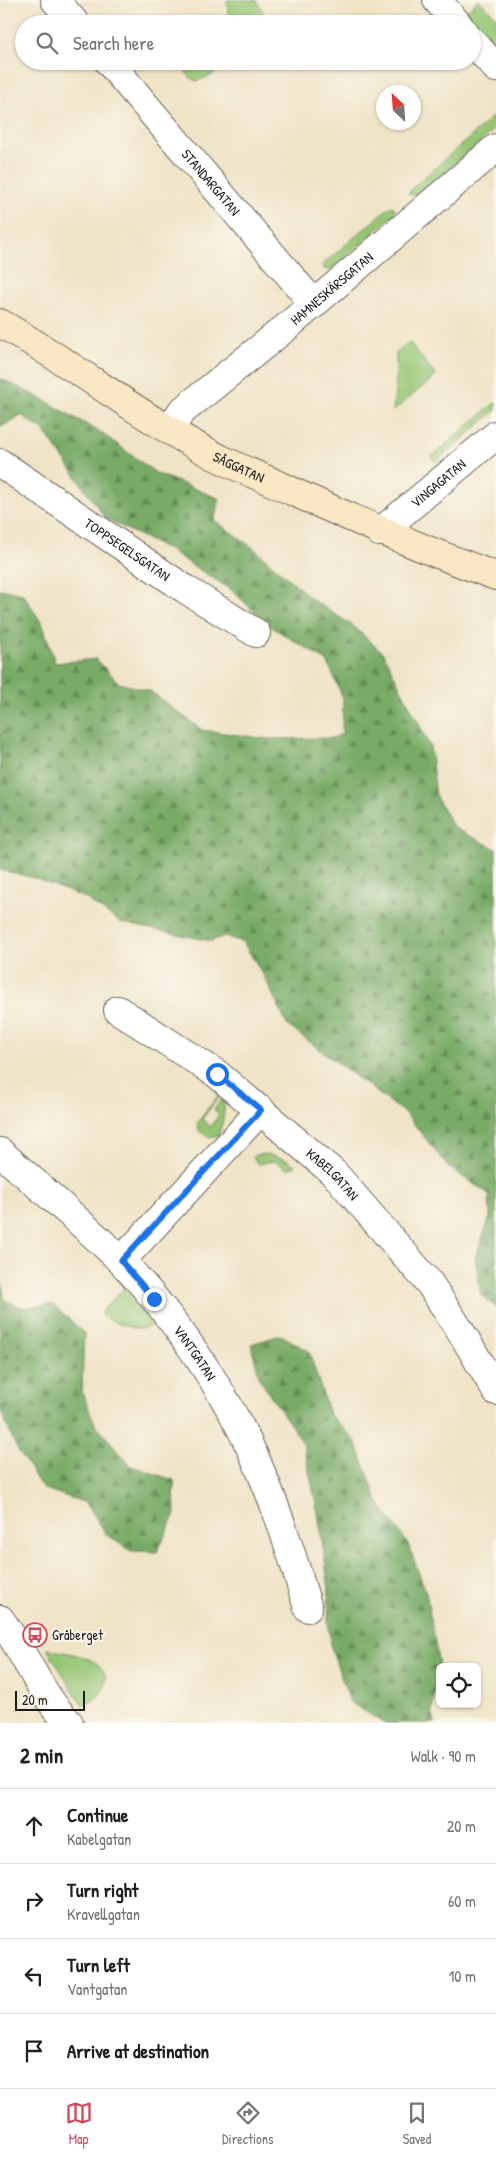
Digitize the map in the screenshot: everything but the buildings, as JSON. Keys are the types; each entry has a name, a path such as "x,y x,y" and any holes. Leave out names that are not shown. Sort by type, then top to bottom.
{"street":[{"path":"56,0 68,15"},
{"path":"437,0 450,15"},
{"path":"481,50 496,68"},
{"name":"STANDARGATAN","path":"116,70 314,304"},
{"name":"HAMNESKÄRSGATAN","path":"170,430 181,412 314,304 496,148"},
{"name":"SÅGGATAN","path":"0,323 170,430 214,455 380,532 496,576"},
{"name":"VINGAGATAN","path":"380,532 496,435"},
{"name":"TOPPSEGELSGATAN","path":"0,463 185,590 256,633"},
{"name":"KABELGATAN","path":"118,1010 217,1074 335,1174 390,1236 444,1304 496,1391"},
{"path":"121,1261 261,1110"},
{"name":"VANTGATAN","path":"0,1152 121,1261 173,1322 232,1412 261,1470 284,1531 308,1608"},
{"path":"0,1619 11,1632 54,1708 68,1723"}],"green space":[{"path":"227,0 256,0 263,15 227,15"},
{"path":"479,0 496,17 496,51 481,34 481,15 463,14"},
{"path":"186,70 218,70 213,75 197,81 187,74"},
{"path":"496,114 496,128 423,191 413,195 409,194 411,189"},
{"path":"391,206 395,208 394,215 330,270 324,269 322,265"},
{"path":"410,343 436,376 393,411 396,352"},
{"path":"0,378 46,401 103,434 156,473 220,499 214,520 252,547 314,601 352,625 383,653 430,746 436,797 454,828 496,849 496,1307 481,1295 475,1258 490,1217 489,1194 448,1167 406,1114 287,1025 265,978 243,942 224,936 212,941 121,923 85,898 35,878 0,870 0,589 23,594 43,625 55,663 96,659 119,683 150,691 202,730 268,739 333,738 342,734 343,698 327,661 267,624 233,591 169,550 106,519 44,431 21,415 0,428"},
{"path":"496,402 496,410 436,462 431,457"},
{"path":"220,1093 202,1119 211,1127 219,1114 214,1110 223,1097 224,1112 218,1136 210,1138 199,1131 197,1123"},
{"path":"267,1154 287,1160 296,1166 287,1169 275,1161 258,1164 253,1157"},
{"path":"0,1276 5,1300 23,1308 52,1304 84,1333 82,1392 95,1424 131,1466 174,1480 175,1514 157,1552 131,1551 107,1535 86,1503 42,1488 16,1447 0,1409"},
{"path":"125,1287 143,1305 154,1321 150,1326 138,1328 121,1325 101,1315 102,1311"},
{"path":"281,1335 309,1351 329,1414 355,1440 378,1502 408,1544 426,1592 439,1663 436,1663 436,1685 432,1712 435,1723 383,1723 350,1702 332,1651 328,1622 329,1589 318,1513 303,1443 260,1380 251,1344"},
{"path":"47,1649 79,1655 98,1664 106,1677 103,1690 91,1702 83,1706"}],"place":[{"name":"Gråberget","path":"35,1635"}],"route":[{"path":"154,1299 121,1261 261,1110 217,1074"}]}
